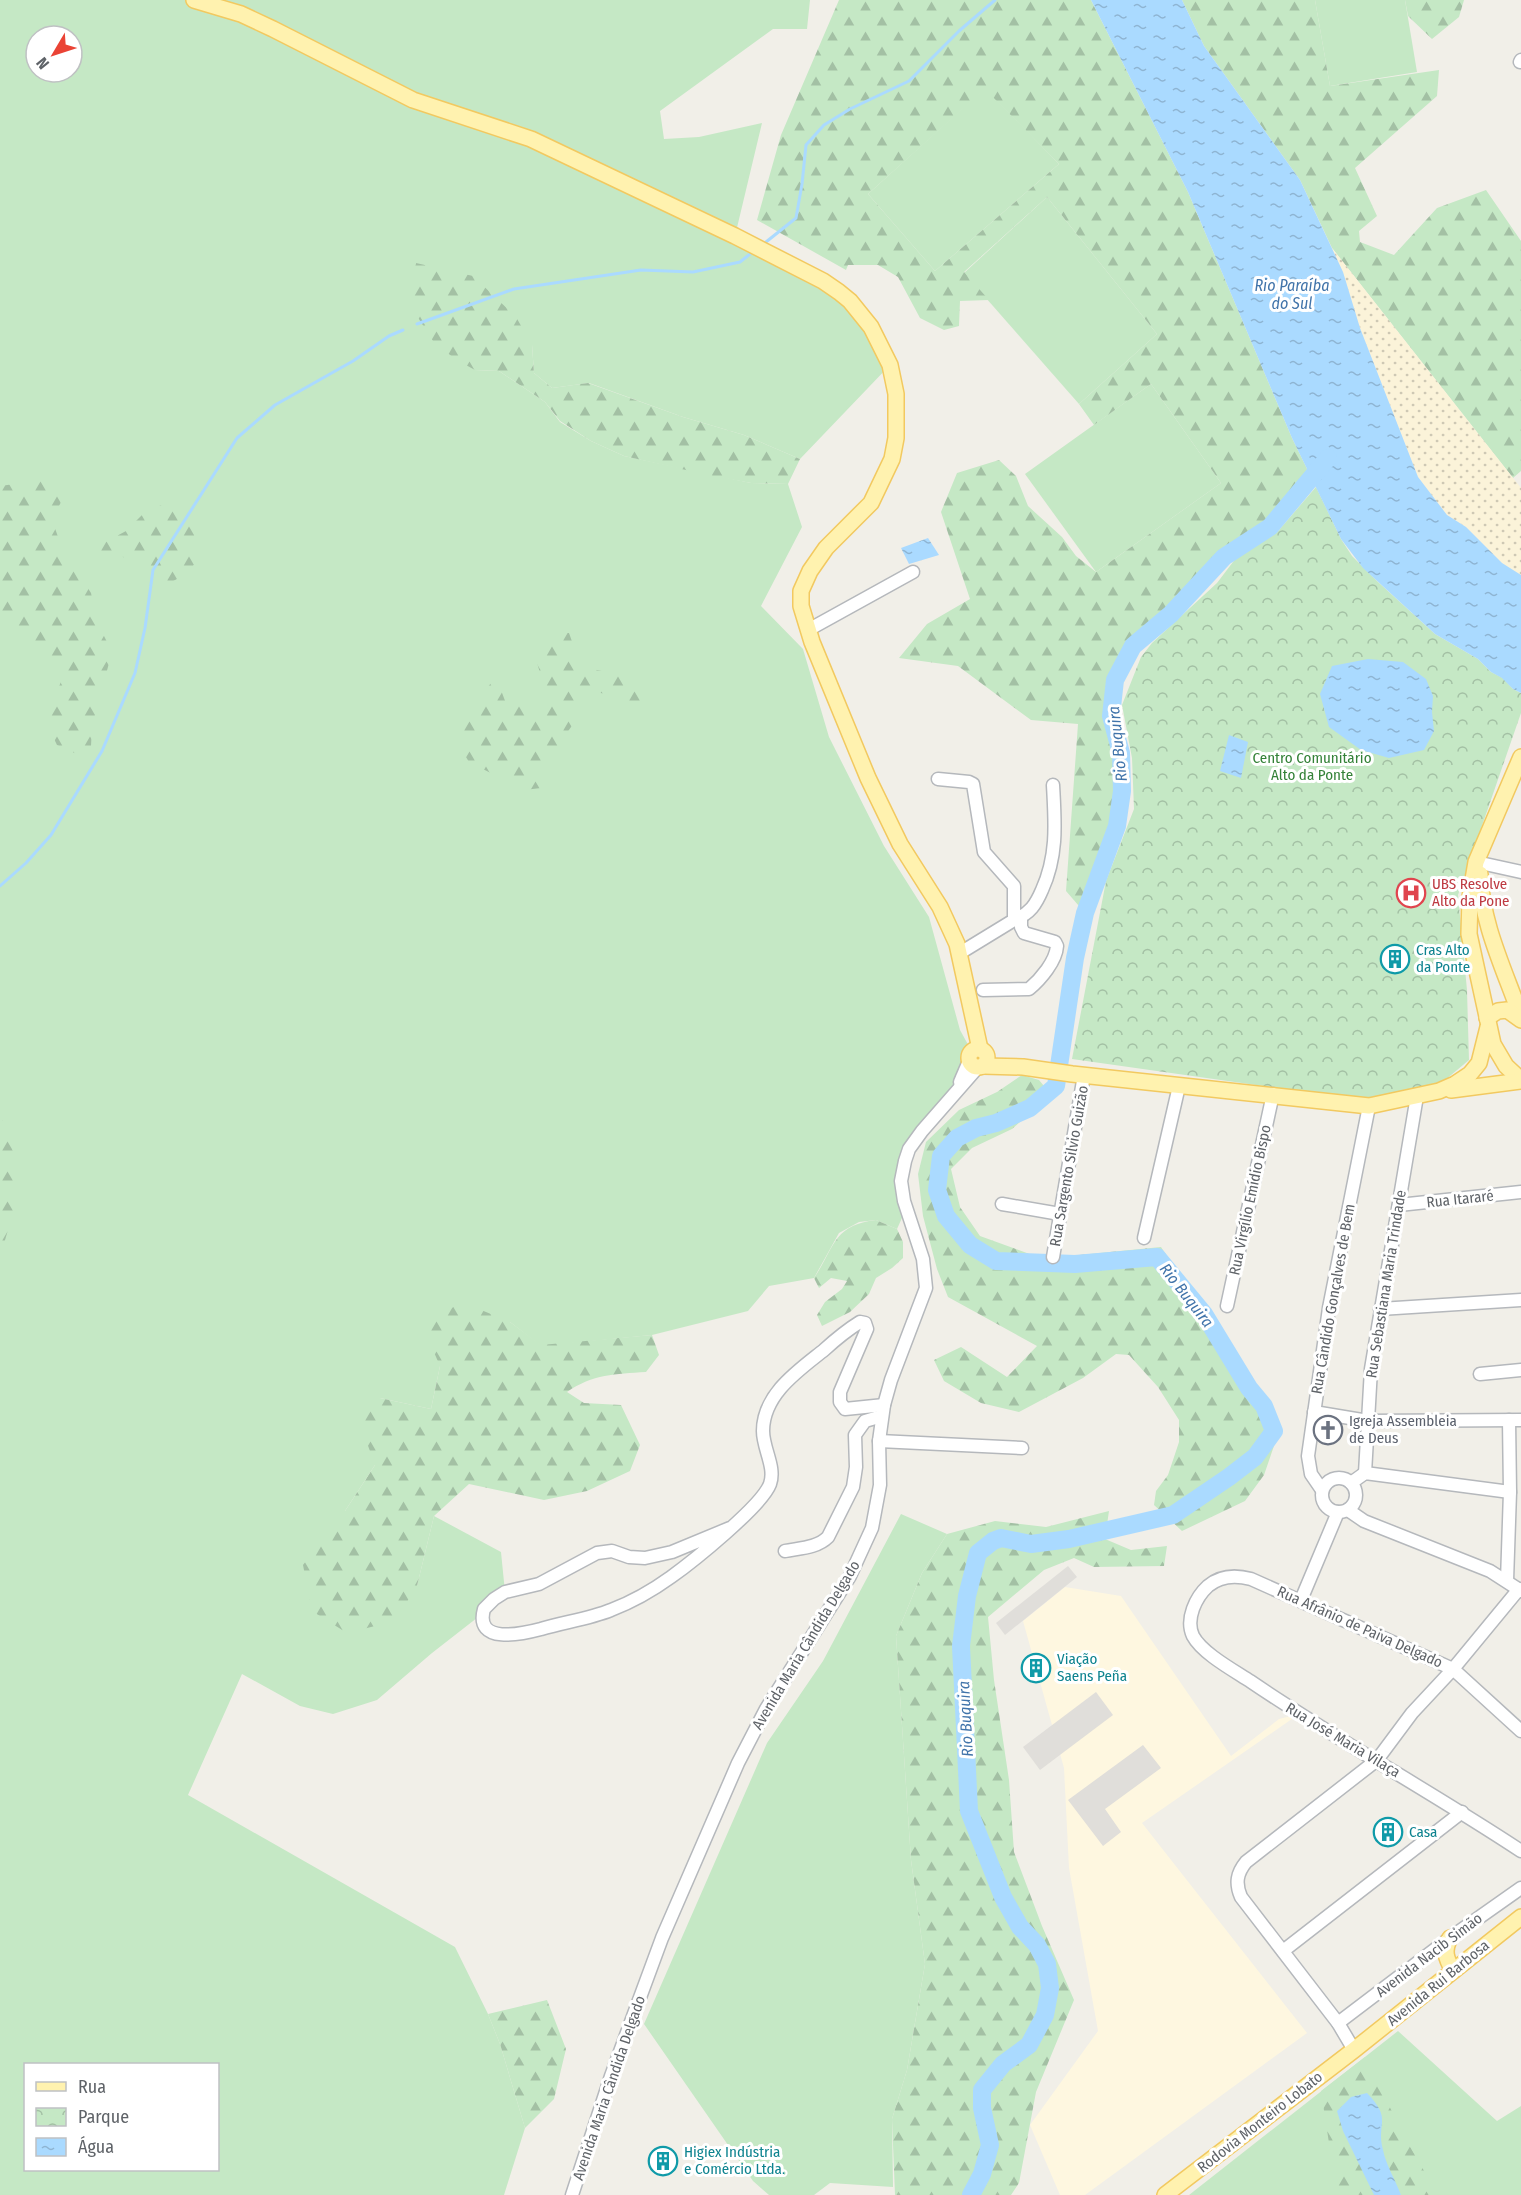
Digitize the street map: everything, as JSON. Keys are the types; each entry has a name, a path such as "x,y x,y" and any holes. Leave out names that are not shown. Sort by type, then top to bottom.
{"main road":[{"path":"194,0 241,14 413,100 531,139 745,241 823,281 850,302 871,327 890,365 896,394 896,438 892,459 871,502 826,549 803,585 801,606 808,630 868,778 900,844 940,907 960,953 978,1058 1006,1066 1078,1075 1369,1106 1439,1091 1521,1081"},
{"path":"1521,757 1478,860 1470,897 1469,934 1492,1044 1521,1081"},
{"path":"1478,860 1480,892 1488,925 1521,1018"},
{"path":"1439,1091 1470,1074 1479,1063 1487,1023 1498,1011 1507,1010 1521,1018"},
{"name":"Avenida Rui Barbosa","path":"1354,2050 1521,1917"},
{"path":"1450,1938 1445,1954 1453,1971"},
{"name":"Rodovia Monteiro Lobato","path":"1165,2195 1354,2050"}],"street":[{"path":"808,630 913,572"},
{"path":"938,779 969,782 974,786 982,846 993,864 1014,886 1017,919 1024,933 1054,942 1057,946 1056,954 1046,970 1029,988 983,990"},
{"path":"960,953 1034,907 1051,867 1055,825 1053,785"},
{"path":"1478,860 1521,872"},
{"name":"Avenida Maria Cândida Delgado","path":"572,2195 611,2076 662,1938 738,1763 766,1709 850,1576 872,1528 880,1485 879,1442 883,1410 891,1380 926,1288 923,1259 904,1201 902,1181 905,1161 915,1139 955,1094 978,1058"},
{"name":"Rua Sargento Silvio Guizão","path":"1053,1257 1078,1075"},
{"path":"1144,1238 1179,1086"},
{"name":"Rua Virgílio Emídio Bispo","path":"1227,1306 1273,1094"},
{"name":"Rua Sebastiana Maria Trindade","path":"1365,1473 1371,1369 1417,1096"},
{"name":"Rua Cândido Gonçalves de Bem","path":"1322,1490 1311,1474 1308,1456 1329,1308 1369,1106"},
{"name":"Rua Itararé","path":"1399,1205 1521,1192"},
{"path":"1002,1204 1060,1214"},
{"path":"1380,1309 1521,1300"},
{"path":"730,1528 678,1550 645,1558 628,1557 612,1551 597,1552 538,1584 515,1589 499,1596 484,1608 482,1619 490,1631 516,1635 612,1610 671,1577 730,1528 760,1499 771,1481 771,1469 763,1432 766,1413 773,1399 790,1377 860,1322 865,1323 867,1329 840,1392 840,1402 845,1409 883,1410"},
{"path":"1480,1374 1521,1370"},
{"path":"785,1551 813,1546 822,1543 828,1537 852,1487 856,1467 855,1435 865,1421 883,1410"},
{"path":"1314,1412 1368,1420 1515,1420 1507,1581"},
{"path":"879,1442 1022,1448"},
{"path":"1351,1482 1365,1473 1510,1492"},
{"path":"1301,1600 1343,1511 1352,1507 1356,1497 1351,1482 1335,1478 1329,1480 1322,1490 1325,1505 1329,1509 1343,1511 1490,1571 1520,1590 1412,1713 1377,1760 1240,1869 1237,1886 1241,1897 1338,2023 1354,2050"},
{"name":"Rua Afrânio de Paiva Delgado","path":"1192,1610 1207,1587 1223,1578 1232,1576 1251,1579 1453,1669 1521,1731"},
{"name":"Rua José Maria Vilaça","path":"1192,1610 1193,1637 1216,1658 1291,1709 1462,1812 1521,1851"},
{"path":"1283,1951 1462,1812"},
{"name":"Avenida Nacib Simão","path":"1338,2023 1450,1938 1521,1888"}],"shaded area":[{"name":"Viação Saens Peña","path":"1068,1566 1077,1577 1005,1635 996,1623"},
{"name":"Viação Saens Peña","path":"1065,1587 1121,1596 1231,1756 1279,1719 1299,1714 1142,1823 1307,2033 1085,2195 1060,2195 1030,2125 1098,2031 1069,1868 1064,1768 1023,1621"},
{"name":"Viação Saens Peña","path":"1096,1692 1113,1715 1040,1770 1023,1747"},
{"path":"1143,1745 1161,1768 1105,1809 1121,1832 1103,1846 1068,1800"}],"green space":[{"path":"0,0 810,0 807,29 773,29 660,111 664,139 699,137 762,123 735,236 839,292 890,365 800,459 744,435 683,417 589,383 552,388 534,373 532,345 475,370 499,371 545,402 560,422 591,441 624,456 751,483 788,484 802,527 761,606 803,649 829,737 884,846 929,917 960,1030 971,1050 969,1061 955,1094 922,1131 901,1181 906,1209 897,1229 876,1220 859,1222 839,1233 814,1278 769,1286 748,1311 652,1335 541,1346 510,1322 440,1366 431,1409 380,1398 375,1465 345,1511 417,1586 434,1516 501,1552 505,1592 482,1614 377,1700 333,1714 300,1706 242,1674 188,1795 455,1947 500,2044 525,2128 504,2195 0,2195"},
{"path":"839,0 1091,0 1188,192 1292,438 1311,477 1270,527 1224,557 1171,614 1133,646 1115,680 1111,716 1121,753 1122,791 1117,826 1085,913 1066,891 1078,724 1031,720 958,666 899,658 927,624 970,599 941,512 957,473 999,460 1016,476 1028,506 1062,537 1076,556 1096,572 1221,483 1151,384 1094,425 1079,404 1157,334 1047,197 964,272 989,300 960,301 959,326 944,330 920,318 898,277 878,265 848,265 846,270 757,220 781,135","holes":["985,89 1059,164 935,271 868,194"]},
{"path":"1182,0 1315,0 1330,86 1439,70 1437,96 1355,168 1377,216 1359,231 1360,242 1394,255 1437,208 1486,190 1521,241 1521,471 1513,478 1332,248 1300,180 1204,46"},
{"path":"1315,0 1405,0 1417,72 1330,86"},
{"path":"1405,0 1464,0 1459,17 1432,39 1408,16"},
{"path":"985,88 1059,164 935,271 868,194"},
{"path":"1047,197 1157,334 1079,404 964,273"},
{"path":"416,263 473,276 516,317 532,345 534,373 552,388 588,383 683,417 744,435 800,459 788,484 751,483 708,475 624,456 591,441 560,421 545,402 499,371 475,370 455,359 433,341 408,302"},
{"path":"1151,384 1221,483 1096,572 1025,474"},
{"path":"51,479 67,490 52,520 62,548 91,593 97,622 112,652 92,726 91,746 79,755 57,745 51,725 50,717 54,700 65,672 53,657 32,646 0,611 0,486"},
{"name":"Centro Comunitário Alto da Ponte","path":"1316,487 1341,539 1352,556 1435,634 1478,659 1491,672 1503,678 1513,689 1521,693 1521,713 1458,895 1467,990 1469,1060 1438,1086 1369,1101 1072,1059 1106,881 1134,809 1132,758 1122,705 1141,657 1152,643 1217,583 1236,558 1279,530"},
{"path":"165,504 187,515 198,550 194,565 165,586 143,567 121,556 100,553 100,545 126,531 147,510"},
{"path":"548,633 569,633 581,667 629,680 635,686 642,704 627,710 609,694 591,692 576,720 559,744 541,788 524,790 469,762 457,742 455,722 469,710 496,677 507,706 548,701 536,659"},
{"path":"1022,1075 1039,1080 1053,1097 1038,1106 1012,1129 972,1148 951,1169 960,1207 980,1236 1035,1256 1059,1257 1161,1247 1212,1317 1271,1408 1276,1440 1264,1475 1245,1501 1182,1531 1154,1505 1156,1491 1168,1475 1179,1442 1179,1420 1158,1387 1129,1355 1116,1354 1083,1378 1019,1412 981,1403 944,1381 934,1360 961,1347 1007,1377 1037,1346 948,1297 937,1269 923,1216 918,1174 926,1142 959,1110 997,1092"},
{"path":"0,1114 23,1179 0,1257"},
{"path":"876,1220 897,1229 903,1242 903,1258 876,1278 869,1294 850,1312 822,1326 817,1315 825,1302 842,1289 847,1281 831,1278 819,1288 814,1278 843,1232 862,1223"},
{"path":"462,1302 510,1322 541,1345 652,1335 659,1355 646,1372 595,1378 567,1392 584,1403 621,1405 640,1445 630,1471 587,1491 544,1500 469,1484 434,1516 417,1586 395,1621 347,1633 312,1611 303,1565 345,1511 375,1465 358,1418 380,1398 431,1409 440,1366 422,1325"},
{"path":"1109,1511 1105,1539 1131,1550 1167,1546 1164,1566 1094,1567 1074,1558 1044,1570 988,1617 994,1680 1009,1780 1014,1852 1042,1926 1074,2000 1036,2092 1019,2183 1011,2195 895,2195 892,2119 907,2070 925,1964 911,1860 896,1636 922,1573 947,1534 995,1521 1046,1527"},
{"path":"901,1514 947,1534 922,1573 896,1636 911,1860 925,1964 907,2070 892,2119 893,2187 830,2183 814,2195 769,2195 753,2181 644,2024 767,1743 823,1661"},
{"path":"547,2000 566,2049 554,2099 525,2128 500,2044 488,2014"},
{"path":"1398,2031 1497,2121 1521,2106 1521,2195 1189,2195"},
{"path":"1365,2057 1405,2138 1438,2195 1337,2195 1321,2091"}],"sand":[{"path":"1332,248 1521,488 1521,575 1502,563 1466,527 1447,515 1418,477 1360,328 1343,272"}],"water":[{"name":"Rio Paraíba do Sul","path":"1091,0 1182,0 1204,46 1300,180 1343,272 1360,328 1418,477 1447,515 1466,527 1502,563 1521,575 1521,693 1491,672 1478,659 1435,634 1363,568 1341,539 1292,438 1188,192"},
{"path":"928,538 939,555 909,564 901,548"},
{"path":"1368,659 1403,662 1426,679 1433,696 1434,731 1424,750 1389,758 1361,750 1329,727 1320,694 1332,666"},
{"path":"1229,735 1248,742 1241,778 1220,771"},
{"path":"1367,2093 1382,2116 1383,2150 1401,2195 1374,2195 1343,2131 1337,2111 1351,2097"}],"waterway":[{"path":"766,242 796,218 806,145 824,125 850,109 909,81 959,31 995,0"},
{"path":"417,324 514,289 641,270 693,272 740,262 750,254"},
{"path":"0,886 26,863 51,835 102,751 135,673 145,628 153,570 237,438 275,405 353,361 389,336 403,330"},
{"name":"Rio Buquira","path":"971,2195 982,2174 990,2145 982,2108 982,2090 1003,2064 1029,2045 1045,2015 1050,1988 1047,1964 1037,1945 1020,1927 1003,1897 969,1811 961,1646 967,1596 978,1553 993,1541 1001,1538 1031,1544 1069,1539 1173,1515 1255,1457 1274,1431 1264,1406 1249,1388 1204,1314 1157,1257 1075,1264 996,1261 970,1245 946,1216 937,1190 941,1156 957,1138 976,1128 996,1123 1030,1108 1056,1086 1075,958 1085,913 1117,826 1122,791 1121,753 1111,716 1115,680 1133,646 1171,614 1224,557 1270,527 1328,458"}],"place":[{"name":"UBS Resolve Alto da Pone","path":"1411,893"},
{"name":"Cras Alto da Ponte","path":"1395,959"},
{"name":"Igreja Assembleia de Deus","path":"1328,1430"},
{"name":"Viação Saens Peña","path":"1036,1668"},
{"name":"Casa","path":"1388,1832"},
{"name":"Higiex Indústria e Comércio Ltda.","path":"663,2161"}]}
